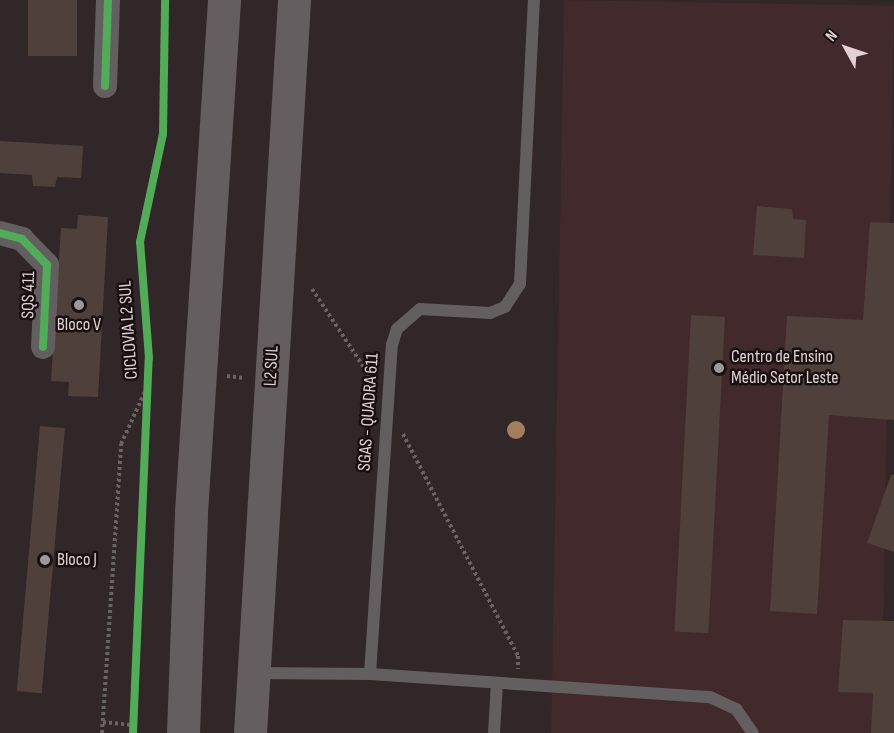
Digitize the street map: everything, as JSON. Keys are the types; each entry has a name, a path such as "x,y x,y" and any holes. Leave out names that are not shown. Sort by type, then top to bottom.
{"main road":[{"path":"183,733 200,374 224,0"},
{"name":"L2 SUL","path":"250,733 294,0"}],"street":[{"path":"105,86 108,0"},
{"name":"SQS 411","path":"0,232 22,239 46,266 43,347"}],"lane":[{"name":"SGAS - QUADRA 611","path":"370,674 392,345 407,318 420,309 490,313 505,307 520,284 534,0"},
{"path":"254,673 370,674 710,697 736,709 753,733"},
{"path":"494,733 497,683"}],"path":[{"path":"312,289 388,404 518,656 517,684"},
{"path":"200,374 271,380"},
{"path":"102,733 121,444 148,385"},
{"path":"103,722 133,729 134,713"}],"shaded area":[{"name":"Centro de Ensino Médio Setor Leste","path":"564,0 894,6 881,733 551,733"}],"building":[{"path":"28,0 77,0 77,56 28,56"},
{"path":"0,141 83,146 81,178 57,177 55,187 33,186 32,175 0,173"},
{"path":"757,206 792,209 793,219 806,220 804,258 753,255"},
{"name":"Bloco V","path":"78,215 108,217 98,397 68,396 69,382 51,381 61,228 77,229"},
{"path":"870,222 894,223 894,420 829,415 817,614 770,611 787,316 863,320"},
{"path":"691,315 725,317 708,633 674,632"},
{"name":"Bloco J","path":"40,426 65,428 42,693 17,691"},
{"path":"891,475 894,475 894,552 867,543"},
{"path":"843,620 894,621 894,733 871,733 873,693 838,692"}],"cycle path":[{"path":"105,86 108,0"},
{"name":"CICLOVIA L2 SUL","path":"133,733 149,358 140,242 163,134 165,0"},
{"path":"0,233 22,239 47,265 43,347"}],"place":[{"name":"Bloco V","path":"79,305"},
{"name":"Centro de Ensino Médio Setor Leste","path":"719,368"},
{"name":"Bloco J","path":"45,560"}]}
